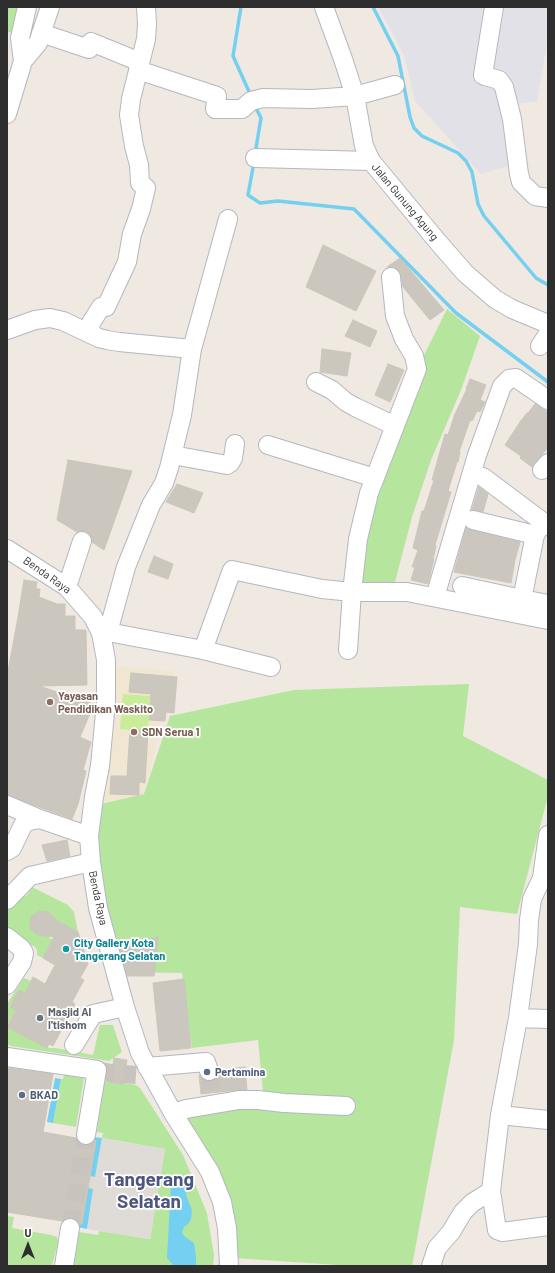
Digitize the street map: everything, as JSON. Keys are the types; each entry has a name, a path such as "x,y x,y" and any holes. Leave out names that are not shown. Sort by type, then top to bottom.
{"street":[{"path":"23,61 20,38 27,7"},
{"path":"7,114 23,61 38,43 50,7"},
{"path":"89,333 91,322 101,307 106,307 126,262 132,234 141,209 146,188 140,183 139,165 129,115 131,99 146,39 146,7"},
{"name":"Jalan Gunung Agung","path":"324,7 355,96 364,146 371,161 465,273 495,298 512,309 548,324"},
{"path":"494,7 483,75 499,80 504,87 512,118 521,182 535,196 548,198"},
{"path":"41,33 89,49 91,42 139,66 217,96 215,109 242,109 257,100 312,99 355,96 395,85"},
{"path":"255,158 371,161"},
{"path":"228,219 192,349 182,415 173,455 164,483 151,505 126,567 105,632 203,650 271,667"},
{"path":"348,650 352,592 358,539 369,493 417,369 414,356 404,339 396,316 391,277"},
{"path":"7,330 35,320 50,318 63,321 99,338 119,342 192,349"},
{"path":"435,597 477,455 502,386 509,379 516,378 548,400"},
{"path":"316,382 332,390 346,402 395,426"},
{"path":"173,455 227,465 230,463 232,458 235,444"},
{"path":"268,445 375,478"},
{"path":"483,477 542,528"},
{"path":"473,520 542,528"},
{"path":"520,607 542,528"},
{"path":"67,587 82,541"},
{"name":"Benda Raya","path":"7,549 67,587 105,632 106,702 100,766 89,836 90,862 98,908 125,1007 140,1053 170,1108 210,1172 222,1202 227,1228 229,1266"},
{"path":"203,650 225,572 322,589 352,592 407,592 435,597 520,607 548,604"},
{"path":"462,586 520,607 548,620"},
{"path":"7,805 40,819 89,836"},
{"path":"7,851 12,848 23,825 27,822 40,819"},
{"path":"548,835 542,878 532,899 528,944 518,1018 500,1115 491,1191 496,1227 499,1231 548,1226"},
{"path":"7,900 30,876 90,862"},
{"path":"7,937 24,953 22,962 7,986"},
{"path":"74,1045 93,1014 125,1007"},
{"path":"518,1018 548,1019"},
{"path":"7,1057 97,1070 86,1135"},
{"path":"147,1067 206,1062 208,1071"},
{"path":"170,1108 212,1094"},
{"path":"170,1108 186,1109 239,1100 346,1106"},
{"path":"500,1115 548,1120"},
{"path":"431,1266 437,1248 451,1232 462,1212 472,1203 491,1191"},
{"path":"64,1266 70,1228"}],"shaded area":[{"path":"378,7 548,7 548,37 537,101 518,104 523,162 481,174 415,101 404,55"},
{"name":"SDN Serua 1","path":"115,666 174,671 144,794 101,804"},
{"path":"102,1138 165,1149 150,1239 87,1229 93,1190 88,1188 90,1176 95,1177"}],"green space":[{"path":"7,7 23,7 17,33 7,32"},
{"path":"447,309 480,336 461,390 431,460 412,517 395,582 394,592 352,592 358,539 417,369"},
{"path":"469,684 463,736 548,780 548,796 517,914 460,907 454,1040 412,1266 353,1266 234,1258 217,1175 175,1111 263,1092 258,1040 192,1048 182,973 121,972 100,896 96,837 101,804 144,794 170,716 294,690"},
{"path":"123,694 150,696 148,731 120,729"},
{"path":"32,887 68,905 74,912 78,932 56,920 49,912 39,911 31,928 37,935 47,936 53,940 43,958 37,955 37,950 35,947 7,930 7,908 13,901 26,896"},
{"path":"24,978 31,981 25,993 19,990 10,1007 16,1010 7,1025 7,1004"},
{"path":"100,1025 113,1025 122,1052 109,1061 11,1046 7,1044 7,1027 47,1048 55,1048 93,1055"},
{"path":"65,1072 84,1077 76,1127 53,1123 61,1079 63,1079"},
{"path":"107,1080 136,1085 140,1088 183,1155 207,1213 214,1255 213,1266 73,1266 79,1232 98,1235 99,1231 150,1239 165,1149 102,1138 103,1133 97,1132 104,1084"},
{"path":"7,1216 14,1217 12,1228 57,1237 58,1242 52,1266 7,1266"}],"water":[{"path":"55,1078 61,1079 53,1123 47,1122"},
{"path":"93,1137 102,1138 95,1177 90,1176 96,1141 92,1140"},
{"path":"182,1175 186,1179 186,1195 192,1210 191,1219 184,1227 182,1232 184,1236 194,1243 196,1266 174,1266 167,1258 171,1184 175,1176"},
{"path":"88,1188 93,1189 87,1229 77,1227 78,1224 82,1224"}],"building":[{"path":"323,245 376,271 356,311 306,287"},
{"path":"400,258 444,310 430,320 403,287 399,271 395,267 387,267"},
{"path":"353,320 377,331 370,347 345,336"},
{"path":"322,349 351,353 347,376 320,372"},
{"path":"388,364 404,370 390,402 375,395"},
{"path":"470,379 486,385 480,400 485,402 480,412 477,411 472,421 470,420 459,452 458,462 448,491 451,492 435,545 434,559 428,584 411,580 415,567 412,567 418,550 413,548 422,511 424,511 434,480 432,480 445,434 448,435"},
{"path":"535,404 548,412 548,448 532,467 520,458 521,456 505,445 520,422"},
{"path":"68,460 132,471 104,550 92,542 90,534 85,531 77,532 57,520"},
{"path":"177,484 203,493 194,513 166,502"},
{"path":"479,487 488,494 483,512 472,510"},
{"path":"466,528 520,542 511,583 454,572"},
{"path":"154,556 173,564 168,579 148,572"},
{"name":"Yayasan Pendidikan Waskito","path":"24,580 37,582 36,589 40,589 39,597 57,604 65,604 65,616 75,616 75,630 86,630 87,685 39,686 94,704 80,737 91,742 83,770 86,771 78,804 72,819 7,795 7,676"},
{"path":"131,673 177,677 174,713 166,712 165,721 149,720 151,694 129,692"},
{"path":"130,730 148,731 145,783 139,782 139,795 110,794 111,776 127,776"},
{"path":"67,840 70,856 47,861 42,845"},
{"path":"39,911 49,912 56,920 78,932 88,964 80,978 84,980 72,1002 75,1004 53,1046 49,1044 47,1048 7,1027 16,1010 10,1007 19,990 25,993 33,977 45,984 55,965 43,958 54,937 37,935 30,928 31,917"},
{"path":"158,937 154,976 127,976 120,948"},
{"path":"184,979 191,1048 160,1051 153,983"},
{"path":"114,1058 127,1060 123,1084 110,1082"},
{"path":"245,1067 247,1090 201,1094 199,1075 202,1079 212,1081 217,1078 219,1070"},
{"path":"7,1068 53,1074 43,1132 76,1138 79,1143 85,1145 90,1145 96,1141 82,1224 72,1218 67,1218 62,1221 7,1212"}],"waterway":[{"path":"241,7 233,56 251,96"},
{"path":"373,7 398,56 410,117 414,128 422,136 458,153 466,161 472,172 478,204 484,216 536,278 548,285"},
{"path":"255,106 261,118 255,154"},
{"path":"254,162 248,195 260,203 278,201 354,209 456,313 548,382"}],"tunnel":[{"path":"97,1070 136,1075"},
{"path":"209,1071 212,1094"},
{"path":"70,1228 86,1135"}],"place":[{"name":"Yayasan Pendidikan Waskito","path":"50,702"},
{"name":"SDN Serua 1","path":"134,732"},
{"name":"City Gallery Kota Tangerang Selatan","path":"66,949"},
{"name":"Masjid Al I'tishom","path":"40,1018"},
{"name":"Pertamina","path":"207,1072"},
{"name":"BKAD","path":"22,1095"}],"district":[{"name":"Tangerang Selatan","path":"149,1191"}]}
